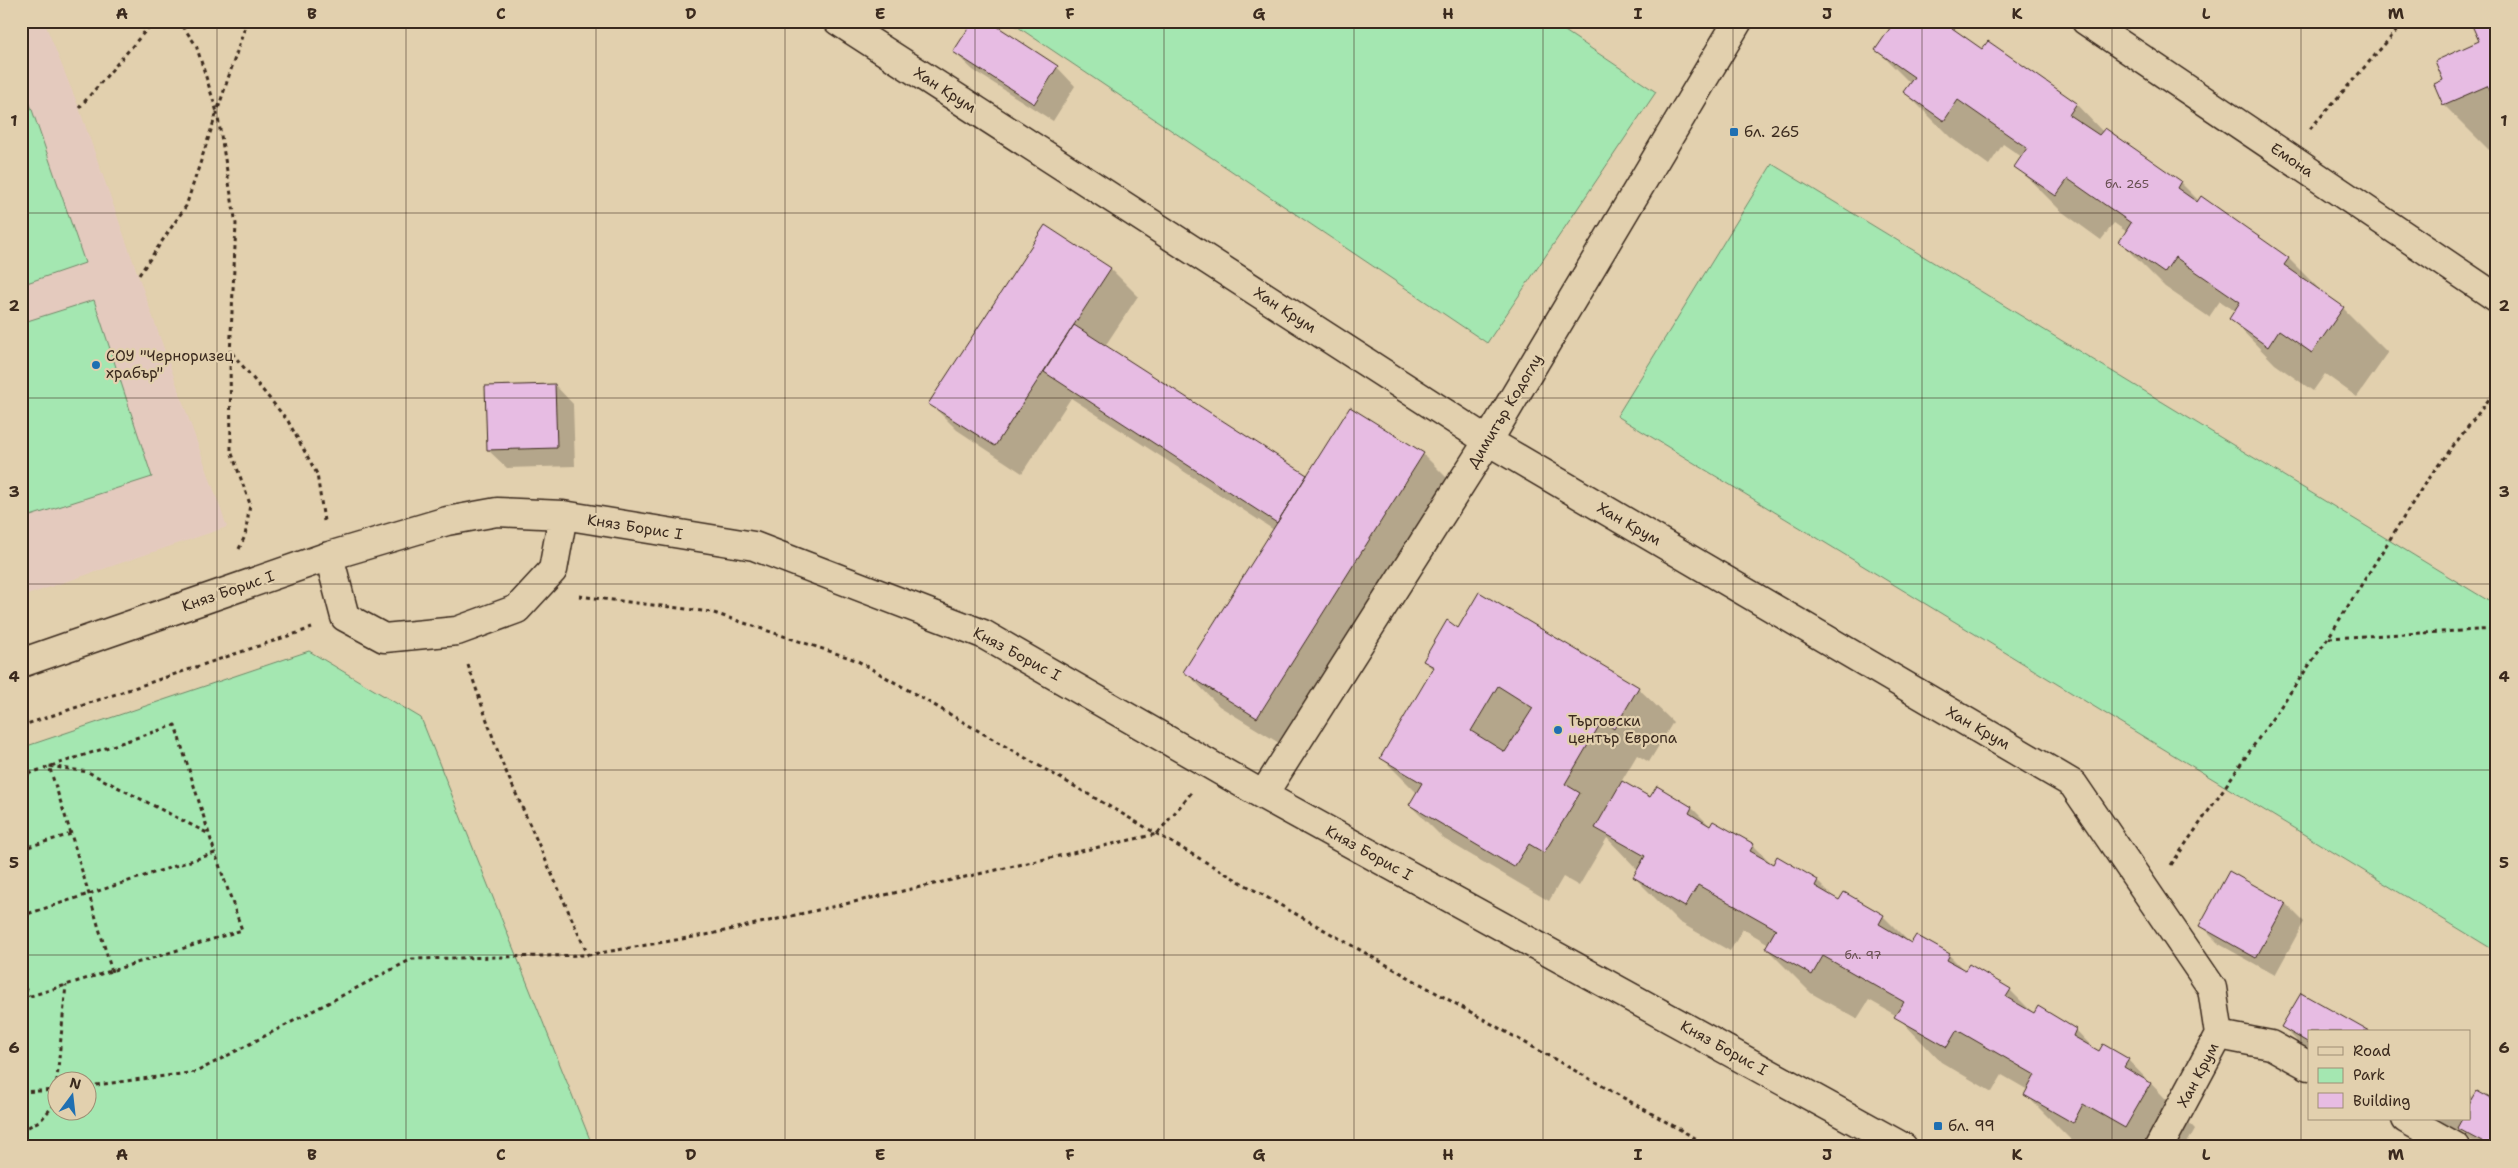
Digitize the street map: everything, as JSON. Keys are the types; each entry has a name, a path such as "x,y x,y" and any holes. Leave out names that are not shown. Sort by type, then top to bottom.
{"street":[{"name":"Хан Крум","path":"838,21 1488,441 2073,784 2212,988 2219,1035 2159,1147"},
{"name":"Димитър Кодоглу","path":"1263,795 1488,441 1738,21"},
{"name":"Емона","path":"2086,21 2497,298"},
{"name":"Княз Борис I","path":"21,663 329,556 447,521 497,512 563,515 754,546 983,634 1263,795 1903,1147"},
{"path":"329,556 345,617 384,638 457,631 517,609 533,592 553,570 563,515"},
{"path":"2219,1035 2271,1044 2308,1065"},
{"path":"2408,1120 2456,1147"}],"path":[{"path":"79,108 154,21"},
{"path":"179,21 196,45 218,112 236,224 231,352 231,451 250,504 245,536 219,595"},
{"path":"139,275 186,206 247,21"},
{"path":"2286,156 2405,21"},
{"path":"231,352 288,421 317,474 329,556"},
{"path":"2149,896 2328,638 2426,480 2497,389"},
{"path":"533,592 592,596 711,612 856,660 1295,914 1712,1147"},
{"path":"21,726 345,617"},
{"path":"2328,638 2497,629"},
{"path":"457,631 500,758 588,955"},
{"path":"21,776 175,725 215,853 242,930 21,999"},
{"path":"98,1085 196,1072 412,959 588,955 711,934 1156,834 1212,764"},
{"path":"49,766 112,972"},
{"path":"49,766 88,772 209,834"},
{"path":"21,849 71,834"},
{"path":"21,916 215,853"},
{"path":"21,973 28,997"},
{"path":"59,1070 66,985"},
{"path":"21,1092 48,1090"},
{"path":"21,1131 41,1120 48,1112"}],"shaded area":[{"name":"СОУ \"Черноризец храбър\"","path":"21,21 44,21 79,108 227,527 21,597"}],"green space":[{"path":"1009,21 1550,21 1656,92 1487,343"},
{"path":"21,78 85,263 21,285"},
{"path":"1772,164 2497,606 2497,952 1617,416"},
{"path":"94,300 152,477 21,519 21,323"},
{"path":"309,651 421,718 593,1147 21,1147 21,748"}],"building":[{"path":"973,21 989,21 1058,66 1034,104 953,52"},
{"path":"1895,21 1942,21 1982,49 1988,41 2077,103 2069,115 2099,135 2105,128 2181,181 2177,188 2197,202 2201,196 2289,258 2284,265 2344,307 2312,353 2279,330 2268,347 2229,319 2240,302 2175,257 2164,273 2119,242 2131,223 2068,179 2056,196 2014,167 2027,148 1958,100 1944,121 1903,92 1914,77 1875,50"},
{"path":"2470,21 2497,21 2497,109 2487,86 2443,105 2434,84 2443,80 2435,61 2479,41"},
{"path":"1045,225 1111,268 995,446 928,404"},
{"path":"1074,325 1307,475 1277,523 1044,372"},
{"path":"555,384 557,448 487,450 485,386"},
{"path":"1350,407 1424,453 1257,718 1183,672"},
{"name":"Търговски център Европа","path":"1479,592 1639,687 1614,729 1602,721 1565,784 1580,793 1544,853 1529,844 1514,867 1409,805 1422,783 1380,758 1434,667 1423,661 1447,620 1458,628","holes":["1498,686 1533,708 1505,752 1471,731"]},
{"path":"1622,781 1650,797 1657,786 1692,807 1689,813 1710,826 1713,821 1754,844 1750,851 1773,864 1777,856 1818,880 1815,886 1839,900 1844,892 1884,915 1879,924 1911,943 1916,935 1950,954 1947,960 1965,970 1969,964 2011,989 2006,997 2034,1013 2038,1006 2076,1029 2073,1036 2099,1051 2103,1044 2129,1059 2124,1067 2151,1083 2125,1128 2083,1104 2073,1123 2024,1095 2035,1075 1957,1030 1947,1047 1894,1017 1904,1002 1823,956 1812,975 1765,948 1776,929 1698,885 1685,907 1633,877 1645,856 1595,828"},
{"path":"2229,871 2286,903 2256,958 2199,926"},
{"path":"2301,993 2366,1030 2308,1030 2308,1042 2281,1027"},
{"path":"2477,1091 2497,1102 2497,1147 2492,1147 2457,1128 2461,1120 2470,1120 2470,1103"}],"place":[{"name":"бл. 265","path":"1734,132"},
{"name":"СОУ \"Черноризец храбър\"","path":"96,365"},
{"name":"Търговски център Европа","path":"1558,730"},
{"name":"бл. 99","path":"1938,1126"}]}
